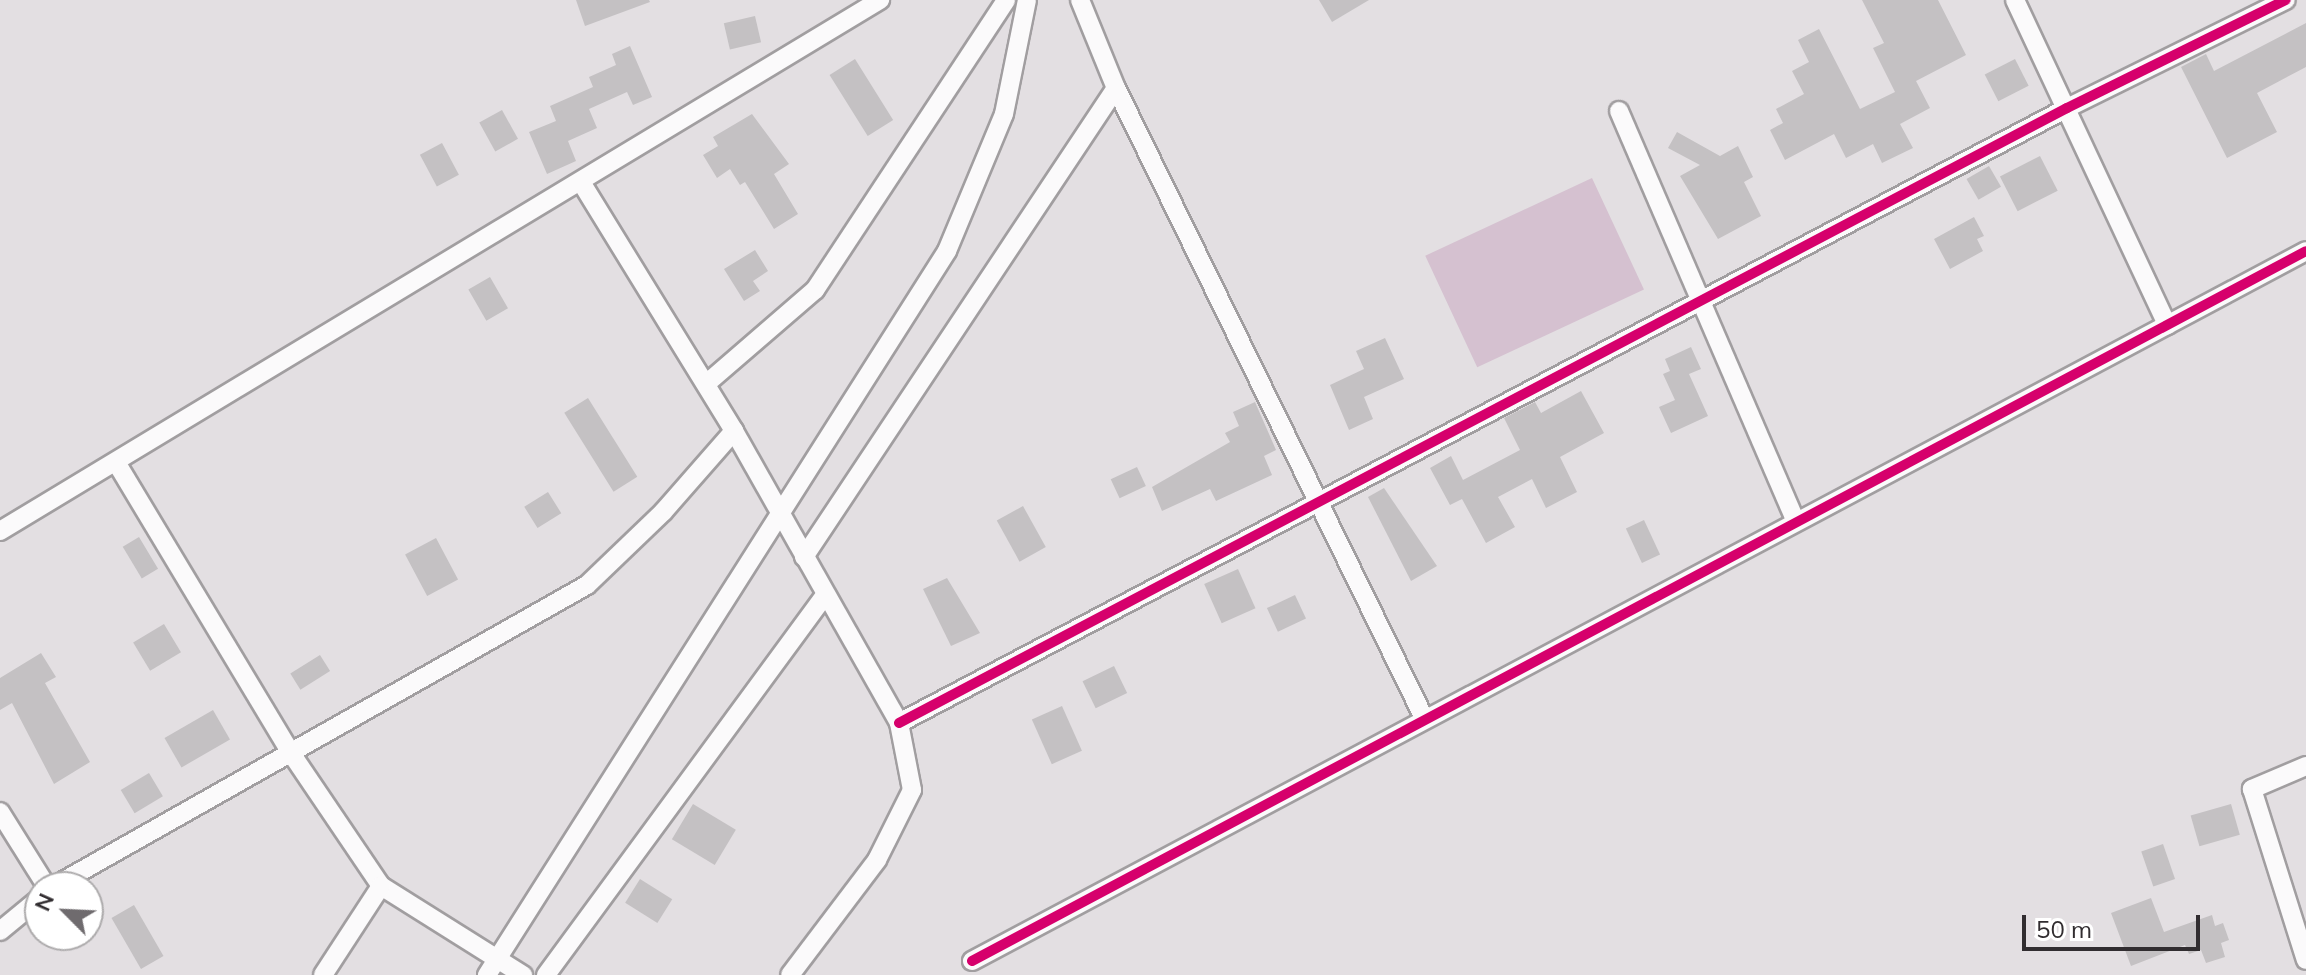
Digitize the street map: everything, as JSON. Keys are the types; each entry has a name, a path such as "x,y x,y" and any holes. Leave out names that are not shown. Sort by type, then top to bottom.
{"street":[{"path":"0,531 880,0"},
{"path":"706,384 815,290 1006,0"},
{"path":"493,967 779,511 889,348 947,251 1004,114 1027,0"},
{"path":"1080,0 1116,88 1425,720"},
{"path":"2015,0 2167,325"},
{"path":"899,723 2067,108 2286,0"},
{"path":"804,557 1116,88"},
{"path":"1619,111 1796,522"},
{"path":"581,182 734,431 899,723 912,790 877,860 790,975"},
{"path":"972,961 2306,251"},
{"path":"82,871 293,756 587,585 663,512 734,431"},
{"path":"116,462 293,756 381,886 493,967 523,975"},
{"path":"546,975 825,595"},
{"path":"2306,766 2252,789 2306,960"},
{"path":"0,812 37,871"},
{"path":"323,975 381,886"},
{"path":"0,931 24,911"}],"shaded area":[{"path":"1592,178 1644,289 1477,367 1425,256"}],"building":[{"path":"576,0 649,0 650,2 585,26"},
{"path":"1319,0 1369,0 1332,22"},
{"path":"1862,0 1938,0 1966,55 1916,81 1930,108 1900,124 1913,148 1882,163 1873,144 1846,158 1834,134 1785,160 1770,130 1783,123 1776,109 1804,94 1792,71 1809,62 1798,40 1819,29 1860,109 1895,92 1873,48 1884,43"},
{"path":"755,16 761,42 730,50 724,23"},
{"path":"2306,23 2306,67 2257,93 2277,132 2227,158 2181,67 2206,54 2214,71"},
{"path":"630,46 652,97 633,105 627,92 589,109 597,128 568,141 576,161 547,174 529,132 556,121 550,106 593,87 589,77 616,65 612,54"},
{"path":"855,59 893,120 868,136 830,75"},
{"path":"2015,59 2029,86 1998,101 1985,74"},
{"path":"502,110 518,139 495,151 479,123"},
{"path":"752,114 789,164 774,174 798,214 774,229 745,182 740,185 730,169 717,178 703,155 718,146 713,137"},
{"path":"1677,132 1720,156 1738,146 1753,177 1744,182 1761,216 1718,239 1680,176 1700,165 1668,148"},
{"path":"442,143 459,175 437,187 420,155"},
{"path":"2040,156 2058,191 2018,211 2000,176"},
{"path":"1989,166 2001,187 1978,200 1966,179"},
{"path":"1974,217 1984,236 1977,239 1983,251 1950,269 1934,239"},
{"path":"755,250 768,271 753,281 760,291 744,301 724,269"},
{"path":"490,277 508,308 486,321 468,290"},
{"path":"1385,338 1404,379 1364,397 1373,419 1349,430 1330,385 1364,369 1356,351"},
{"path":"1691,347 1701,369 1689,374 1708,416 1671,433 1659,407 1675,400 1663,374 1670,371 1665,359"},
{"path":"1581,391 1604,433 1560,457 1577,492 1546,508 1532,479 1498,497 1515,527 1486,543 1462,499 1450,505 1430,468 1451,456 1463,480 1520,450 1504,418 1535,402 1541,413"},
{"path":"588,398 637,477 614,492 564,413"},
{"path":"1255,402 1276,450 1264,456 1272,475 1216,501 1210,489 1162,511 1152,487 1230,442 1225,433 1239,426 1233,412"},
{"path":"1137,467 1146,486 1120,498 1111,479"},
{"path":"1384,488 1437,566 1411,581 1368,497"},
{"path":"548,492 561,513 538,528 524,507"},
{"path":"1023,506 1046,547 1020,562 997,521"},
{"path":"1644,520 1660,554 1642,563 1626,528"},
{"path":"139,537 158,569 142,579 123,547"},
{"path":"436,538 458,579 427,596 405,554"},
{"path":"1238,569 1255,608 1222,623 1204,584"},
{"path":"947,578 980,633 951,646 923,589"},
{"path":"1295,595 1306,619 1278,632 1267,608"},
{"path":"164,624 181,652 150,671 133,643"},
{"path":"41,653 56,677 45,683 90,762 54,784 12,703 0,710 0,678"},
{"path":"320,655 330,671 300,690 290,674"},
{"path":"1114,666 1127,693 1096,708 1083,681"},
{"path":"1062,706 1082,751 1052,764 1032,719"},
{"path":"213,710 230,739 182,767 165,738"},
{"path":"149,773 163,796 135,813 121,790"},
{"path":"693,804 736,830 715,865 672,839"},
{"path":"2231,804 2240,835 2199,846 2191,816"},
{"path":"2163,844 2175,879 2153,886 2141,851"},
{"path":"640,879 672,899 657,923 625,903"},
{"path":"2151,898 2164,932 2212,915 2215,926 2223,923 2229,940 2221,943 2225,957 2206,963 2201,950 2189,954 2185,945 2131,966 2111,913"},
{"path":"134,905 164,956 141,969 111,918"}],"cycle path":[{"path":"899,723 2067,108 2286,0"},
{"path":"972,961 2306,251"}]}
